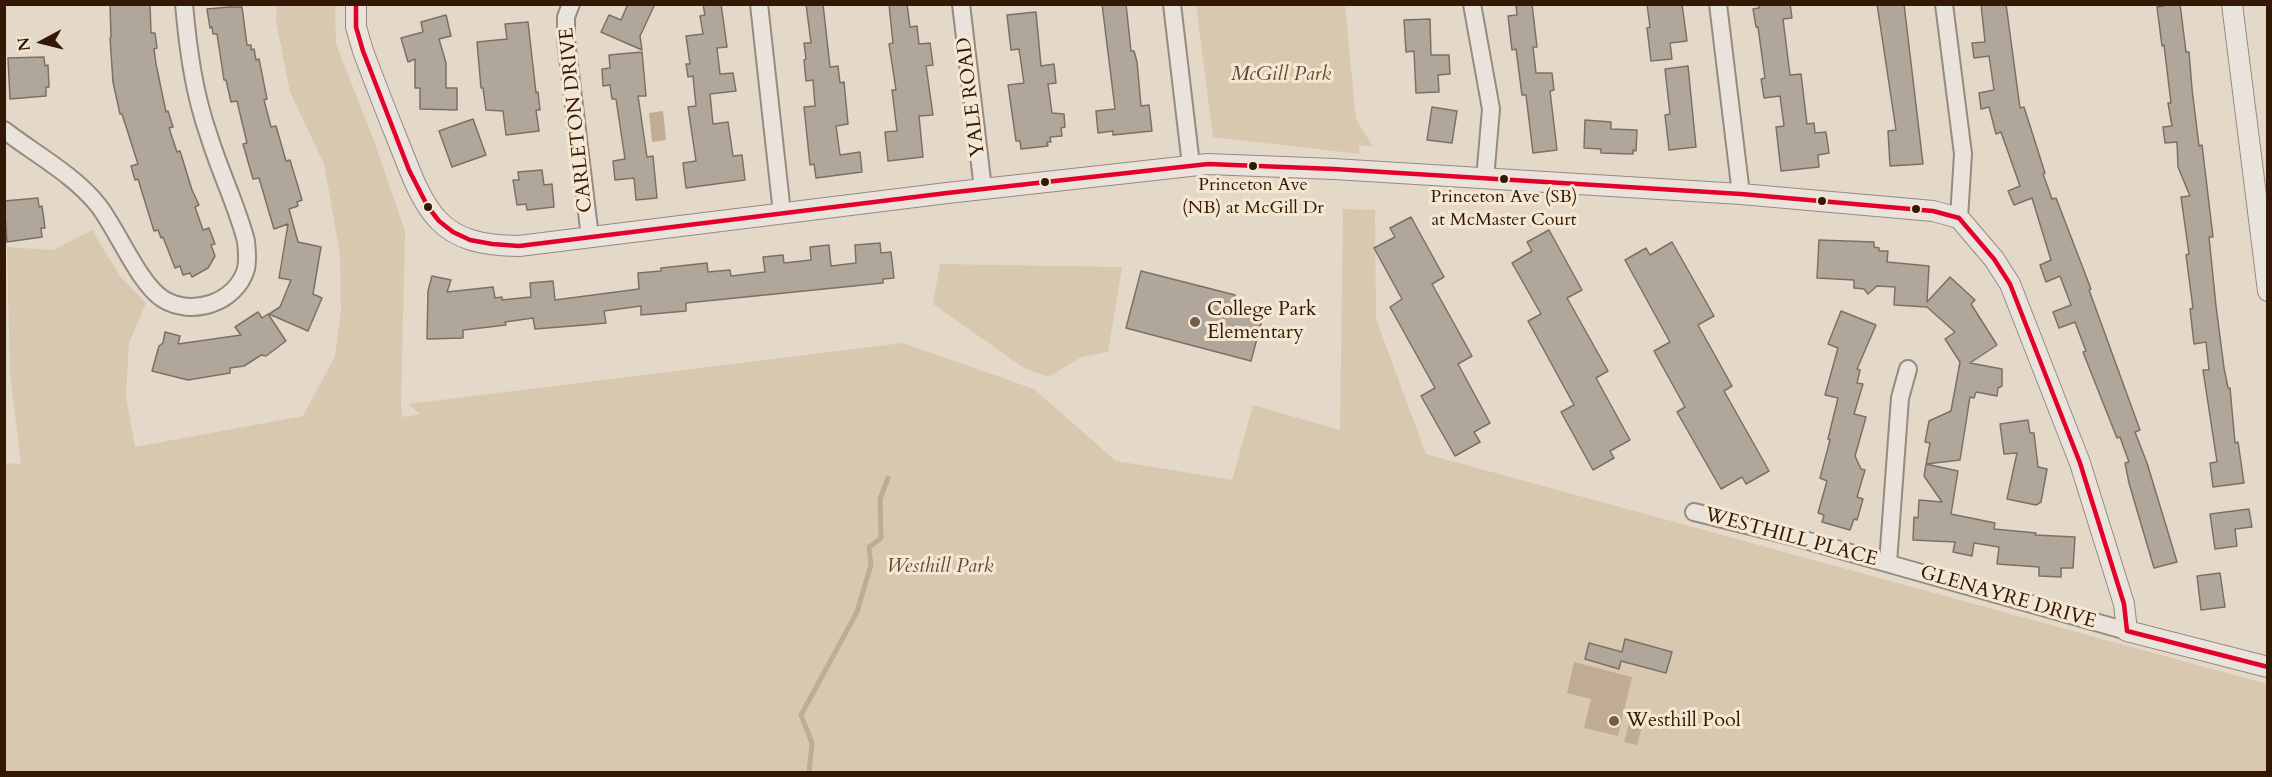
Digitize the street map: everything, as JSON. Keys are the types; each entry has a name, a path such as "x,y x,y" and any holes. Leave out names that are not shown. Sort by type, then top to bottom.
{"street":[{"path":"4,130 86,192 110,222 146,282 157,294 172,303 187,307 211,304 226,296 243,275 247,258 246,241 208,135 198,100 184,4"},
{"path":"356,4 356,27 363,51 419,195 436,217 450,230 475,242 504,246 1191,165 1334,169 1741,194 1933,211 1959,218 1994,259 2010,284 2080,463 2124,604 2127,631"},
{"name":"CARLETON DRIVE","path":"571,4 566,17 566,40 590,237"},
{"path":"759,4 782,213"},
{"name":"YALE ROAD","path":"961,4 983,189"},
{"path":"1172,4 1191,165"},
{"path":"1472,4 1491,109 1485,180"},
{"path":"1718,4 1741,194"},
{"path":"1944,4 1963,154 1959,218"},
{"path":"2232,4 2268,291"},
{"path":"1888,563 1900,398 1908,369"},
{"name":"WESTHILL PLACE","path":"1694,512 1888,563"},
{"name":"GLENAYRE DRIVE","path":"1888,563 2127,631 2268,667"}],"green space":[{"name":"Westhill Park","path":"277,5 335,5 336,44 373,138 405,231 401,405 403,417 420,414 408,404 903,343 1034,389 1116,461 1232,480 1253,405 1340,430 1343,209 1375,210 1376,319 1426,454 2267,684 2267,772 5,772 4,463 21,464 10,373 7,247 53,250 92,230 120,276 146,303 129,343 126,396 135,447 303,416 335,356 341,310 340,254 324,164 290,92 276,21"},
{"name":"McGill Park","path":"1196,5 1345,5 1356,119 1373,147 1359,145 1360,154 1213,137"},
{"path":"940,264 1122,267 1108,352 1082,357 1048,377 1024,368 933,304"}],"shaded area":[{"path":"663,111 666,140 652,142 649,113"},
{"path":"1574,662 1632,677 1618,736 1584,728 1591,699 1567,693"},
{"path":"1632,711 1645,715 1637,745 1624,742"}],"building":[{"path":"110,4 150,4 151,33 155,33 157,48 154,49 156,64 166,112 168,111 173,127 169,128 177,152 180,151 199,205 195,207 203,230 209,228 215,244 211,245 215,256 208,268 192,277 190,273 183,275 180,266 175,268 163,237 161,238 158,230 154,231 138,179 135,180 131,166 138,164 122,114 120,114 113,82"},
{"path":"628,4 655,4 640,36 642,50 601,32 609,15 621,20"},
{"path":"703,4 721,4 727,47 717,48 720,74 733,73 736,91 710,94 713,124 728,122 733,156 742,155 745,180 686,188 683,163 696,161 688,107 696,106 693,76 688,77 686,64 690,64 686,36 703,34 700,16 705,15"},
{"path":"806,4 823,4 830,67 838,66 840,83 844,82 848,124 836,126 840,155 860,152 862,172 816,178 814,164 810,165 804,107 815,106 813,80 806,81 804,60 806,59 804,43 811,43"},
{"path":"889,4 907,4 910,27 917,26 919,44 930,43 933,65 926,66 933,115 919,116 923,157 888,161 885,132 897,131 892,90 896,90 889,44 893,43"},
{"path":"1102,4 1126,4 1131,51 1134,51 1137,62 1141,106 1149,105 1152,131 1113,135 1113,131 1098,133 1096,111 1115,109"},
{"path":"1516,4 1532,4 1537,47 1533,47 1536,73 1552,73 1554,90 1550,91 1557,150 1533,153 1526,95 1522,95 1516,49 1512,50 1508,16 1517,15"},
{"path":"1647,4 1682,4 1687,41 1670,43 1672,59 1651,61"},
{"path":"1759,4 1790,4 1792,18 1783,19 1790,75 1801,74 1807,124 1814,123 1815,133 1826,132 1829,153 1818,155 1819,167 1781,171 1776,127 1784,126 1780,96 1764,98 1761,79 1765,78 1758,27 1756,27 1753,9 1759,8"},
{"path":"1877,4 1904,4 1923,164 1890,166 1888,131 1896,130"},
{"path":"1981,4 2006,4 2020,108 2024,107 2045,173 2043,174 2052,199 2056,198 2091,289 2089,290 2140,430 2135,432 2147,463 2177,562 2154,568 2129,483 2125,463 2129,462 2120,437 2117,438 2083,352 2086,351 2075,322 2059,328 2053,312 2071,305 2060,276 2046,282 2040,265 2051,260 2032,198 2014,205 2008,191 2020,186 2001,132 1996,134 1989,107 1981,109 1979,93 1994,90 1989,56 1974,58 1972,43 1985,42"},
{"path":"2180,4 2186,52 2189,52 2199,146 2202,145 2213,237 2209,237 2216,306 2224,368 2228,388 2230,388 2235,443 2238,442 2244,483 2213,487 2210,463 2217,462 2203,370 2209,370 2206,342 2194,344 2190,309 2193,308 2186,255 2189,254 2181,197 2190,196 2178,167 2177,142 2165,143 2163,127 2172,126 2168,103 2171,103 2157,7"},
{"path":"242,7 247,45 251,45 256,60 259,59 267,99 264,100 271,127 276,126 286,161 290,160 302,200 297,202 298,206 289,209 298,242 321,247 313,294 322,298 308,331 269,314 280,307 291,280 279,278 288,224 274,229 259,178 253,179 243,144 247,143 237,101 231,102 226,80 224,80 217,34 213,34 212,27 210,28 207,9"},
{"path":"1036,12 1041,66 1054,64 1056,83 1048,84 1052,113 1064,114 1065,127 1061,128 1062,136 1050,137 1051,142 1047,142 1048,146 1021,149 1020,141 1016,141 1008,85 1024,83 1019,49 1011,50 1007,15"},
{"path":"446,15 451,36 439,39 446,63 446,88 457,88 457,110 420,109 420,88 415,88 415,59 408,62 401,38 423,32 421,22"},
{"path":"1430,19 1431,55 1449,55 1450,74 1438,75 1439,92 1416,93 1414,51 1406,52 1404,20"},
{"path":"528,22 540,110 536,110 539,131 506,135 503,111 486,110 483,88 481,88 477,42 507,39 505,24"},
{"path":"642,52 646,96 638,96 647,157 653,156 657,198 636,200 634,178 615,180 613,161 625,159 616,99 612,99 610,85 603,86 602,69 610,68 609,55"},
{"path":"44,57 45,66 48,65 49,87 46,87 46,96 10,99 8,58"},
{"path":"1688,66 1696,147 1669,150 1665,115 1670,114 1665,69"},
{"path":"1432,107 1457,111 1452,143 1427,140"},
{"path":"473,119 486,155 452,167 439,131"},
{"path":"1585,120 1611,122 1611,129 1637,130 1636,151 1633,150 1633,154 1601,153 1601,149 1584,148"},
{"path":"542,170 544,185 552,184 554,207 527,210 526,204 517,205 513,180 519,180 518,172"},
{"path":"38,198 39,207 42,206 45,228 41,228 42,237 7,242 4,201"},
{"path":"1411,217 1444,277 1432,284 1472,356 1458,364 1490,423 1474,432 1480,442 1455,456 1421,396 1435,388 1390,307 1402,299 1374,248 1395,237 1390,228"},
{"path":"1549,230 1582,290 1567,298 1608,371 1596,378 1630,440 1610,451 1614,458 1593,470 1561,412 1574,405 1528,321 1541,314 1512,263 1532,251 1527,242"},
{"path":"1819,240 1874,242 1874,247 1879,248 1879,251 1888,251 1887,262 1929,266 1927,302 1950,277 1975,300 1971,304 1997,345 1970,363 2002,369 2002,386 1998,388 1997,396 1976,392 1974,398 1970,397 1960,460 1926,464 1930,443 1925,442 1929,421 1951,411 1960,362 1945,339 1955,332 1927,307 1894,305 1895,287 1877,286 1868,294 1864,289 1854,288 1854,280 1817,278"},
{"path":"1672,242 1714,316 1698,325 1732,386 1724,391 1769,471 1746,484 1742,477 1721,489 1677,412 1685,407 1654,351 1670,342 1625,260 1646,248 1650,255"},
{"path":"880,243 881,253 891,252 894,278 883,279 883,283 686,303 686,311 641,315 641,306 604,311 606,323 535,329 533,318 505,322 506,325 463,330 463,338 427,339 428,291 432,276 451,280 447,292 493,287 495,298 502,297 502,300 531,297 530,283 553,281 555,300 639,289 638,273 661,271 661,268 707,263 708,272 730,270 731,276 765,272 763,257 783,255 784,263 811,260 810,247 829,245 831,266 856,263 855,245"},
{"name":"College Park Elementary","path":"1141,271 1235,295 1232,307 1263,316 1251,361 1126,328"},
{"path":"1841,311 1876,325 1857,369 1860,370 1857,383 1863,384 1854,414 1866,417 1855,456 1861,469 1865,470 1857,497 1863,499 1857,520 1854,519 1850,530 1822,522 1824,515 1818,513 1827,481 1820,478 1838,398 1825,395 1838,348 1828,344"},
{"path":"258,312 262,318 268,314 286,341 266,356 261,355 244,366 230,368 230,373 188,380 152,371 165,332 180,336 178,344 241,335 235,327"},
{"path":"2028,420 2030,433 2034,433 2038,467 2047,469 2041,502 2036,505 2007,499 2017,453 2004,454 2000,424"},
{"path":"1926,464 1958,471 1951,514 1995,523 1994,529 2036,533 2035,535 2075,537 2073,568 2061,568 2061,577 2039,576 2039,567 1997,564 1999,547 1974,543 1972,556 1953,552 1955,542 1913,540 1914,517 1918,518 1919,500 1942,502 1924,476"},
{"path":"2249,509 2252,527 2235,529 2237,546 2215,549 2210,514"},
{"path":"2220,573 2225,607 2201,610 2197,576"},
{"path":"1625,639 1672,652 1666,673 1621,661 1619,669 1585,659 1589,643 1622,652"}],"waterway":[{"path":"809,772 812,743 801,715 857,612 871,565 869,547 881,538 880,499 888,478"}],"transit line":[{"path":"356,4 356,27 363,51 409,170 428,207 439,221 453,232 470,240 492,244 519,246 947,193 1208,164 1334,169 1741,194 1933,211 1959,218"},
{"path":"1959,218 1994,259 2010,284 2080,463 2124,604 2127,631"},
{"path":"2127,631 2268,667"}],"place":[{"name":"Princeton Ave (NB) at McGill Dr","path":"1253,166"},
{"name":"Princeton Ave (SB) at McMaster Court","path":"1504,179"},
{"name":"College Park Elementary","path":"1195,322"},
{"name":"Westhill Pool","path":"1614,721"}]}
